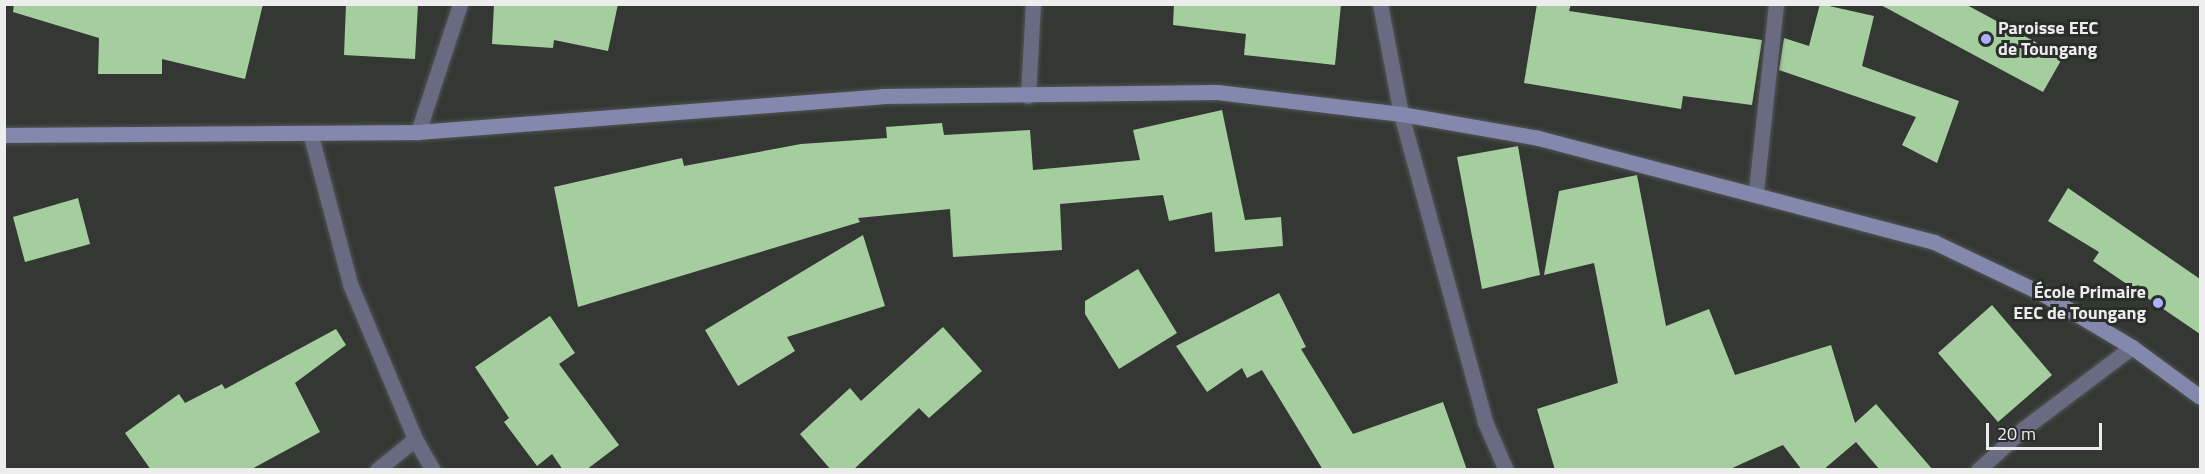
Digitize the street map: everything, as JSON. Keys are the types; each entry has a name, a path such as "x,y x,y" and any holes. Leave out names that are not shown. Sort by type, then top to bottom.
{"street":[{"path":"418,132 460,4"},
{"path":"1028,96 1033,4"},
{"path":"1380,4 1401,114 1485,422 1506,470"},
{"path":"1756,191 1776,4"},
{"path":"4,135 311,136 418,132 882,96 1217,92 1401,114 1538,138 1756,191 1934,242 2043,294 2132,347 2200,397"},
{"path":"311,136 350,284 415,439 433,470"},
{"path":"1978,470 2023,429 2132,347"},
{"path":"377,470 415,439"}],"building":[{"path":"14,4 263,4 245,79 162,59 162,74 98,74 99,38 13,12"},
{"path":"346,4 418,4 415,59 344,55"},
{"path":"494,4 618,4 608,51 554,40 553,48 492,44"},
{"path":"1174,4 1341,4 1335,65 1244,55 1246,34 1173,25"},
{"path":"1537,4 1571,4 1569,11 1762,40 1752,105 1683,96 1681,109 1524,83"},
{"path":"1820,4 1874,16 1862,66 1959,101 1937,163 1902,145 1916,117 1779,70 1784,38 1809,46"},
{"name":"Paroisse EEC de Toungang","path":"1879,4 1965,4 2063,57 2043,92"},
{"path":"1222,110 1245,220 1281,217 1283,246 1215,252 1212,212 1169,221 1163,195 1060,204 1062,250 953,257 950,209 858,218 860,222 578,307 554,187 682,158 684,166 801,144 887,138 886,127 942,123 944,135 1030,130 1033,170 1140,160 1133,130"},
{"path":"1518,146 1540,275 1482,289 1457,157"},
{"path":"1637,175 1666,326 1709,309 1735,375 1831,345 1855,423 1876,404 1933,470 1880,470 1856,442 1823,470 1802,470 1783,445 1728,470 1555,470 1537,409 1618,383 1594,263 1544,275 1559,191"},
{"path":"2068,188 2200,279 2200,334 2093,261 2099,252 2048,221"},
{"path":"78,198 90,244 25,262 13,217"},
{"path":"863,235 885,306 787,337 795,351 738,386 705,330"},
{"path":"1138,269 1177,333 1119,369 1085,314 1085,301"},
{"path":"1279,293 1306,347 1301,349 1353,434 1443,402 1467,470 1323,470 1262,370 1247,378 1242,368 1207,392 1176,346"},
{"path":"1992,305 2052,375 1998,422 1938,353"},
{"path":"550,316 575,353 559,364 619,445 586,470 563,470 552,454 537,466 504,422 509,418 475,367"},
{"path":"943,327 982,371 929,418 919,408 853,470 831,470 800,434 850,388 861,401"},
{"path":"336,329 346,345 295,383 320,432 250,470 151,470 125,433 179,394 185,403 222,384 225,389"}],"place":[{"name":"Paroisse EEC de Toungang","path":"1986,39"},
{"name":"École Primaire EEC de Toungang","path":"2158,303"}]}
